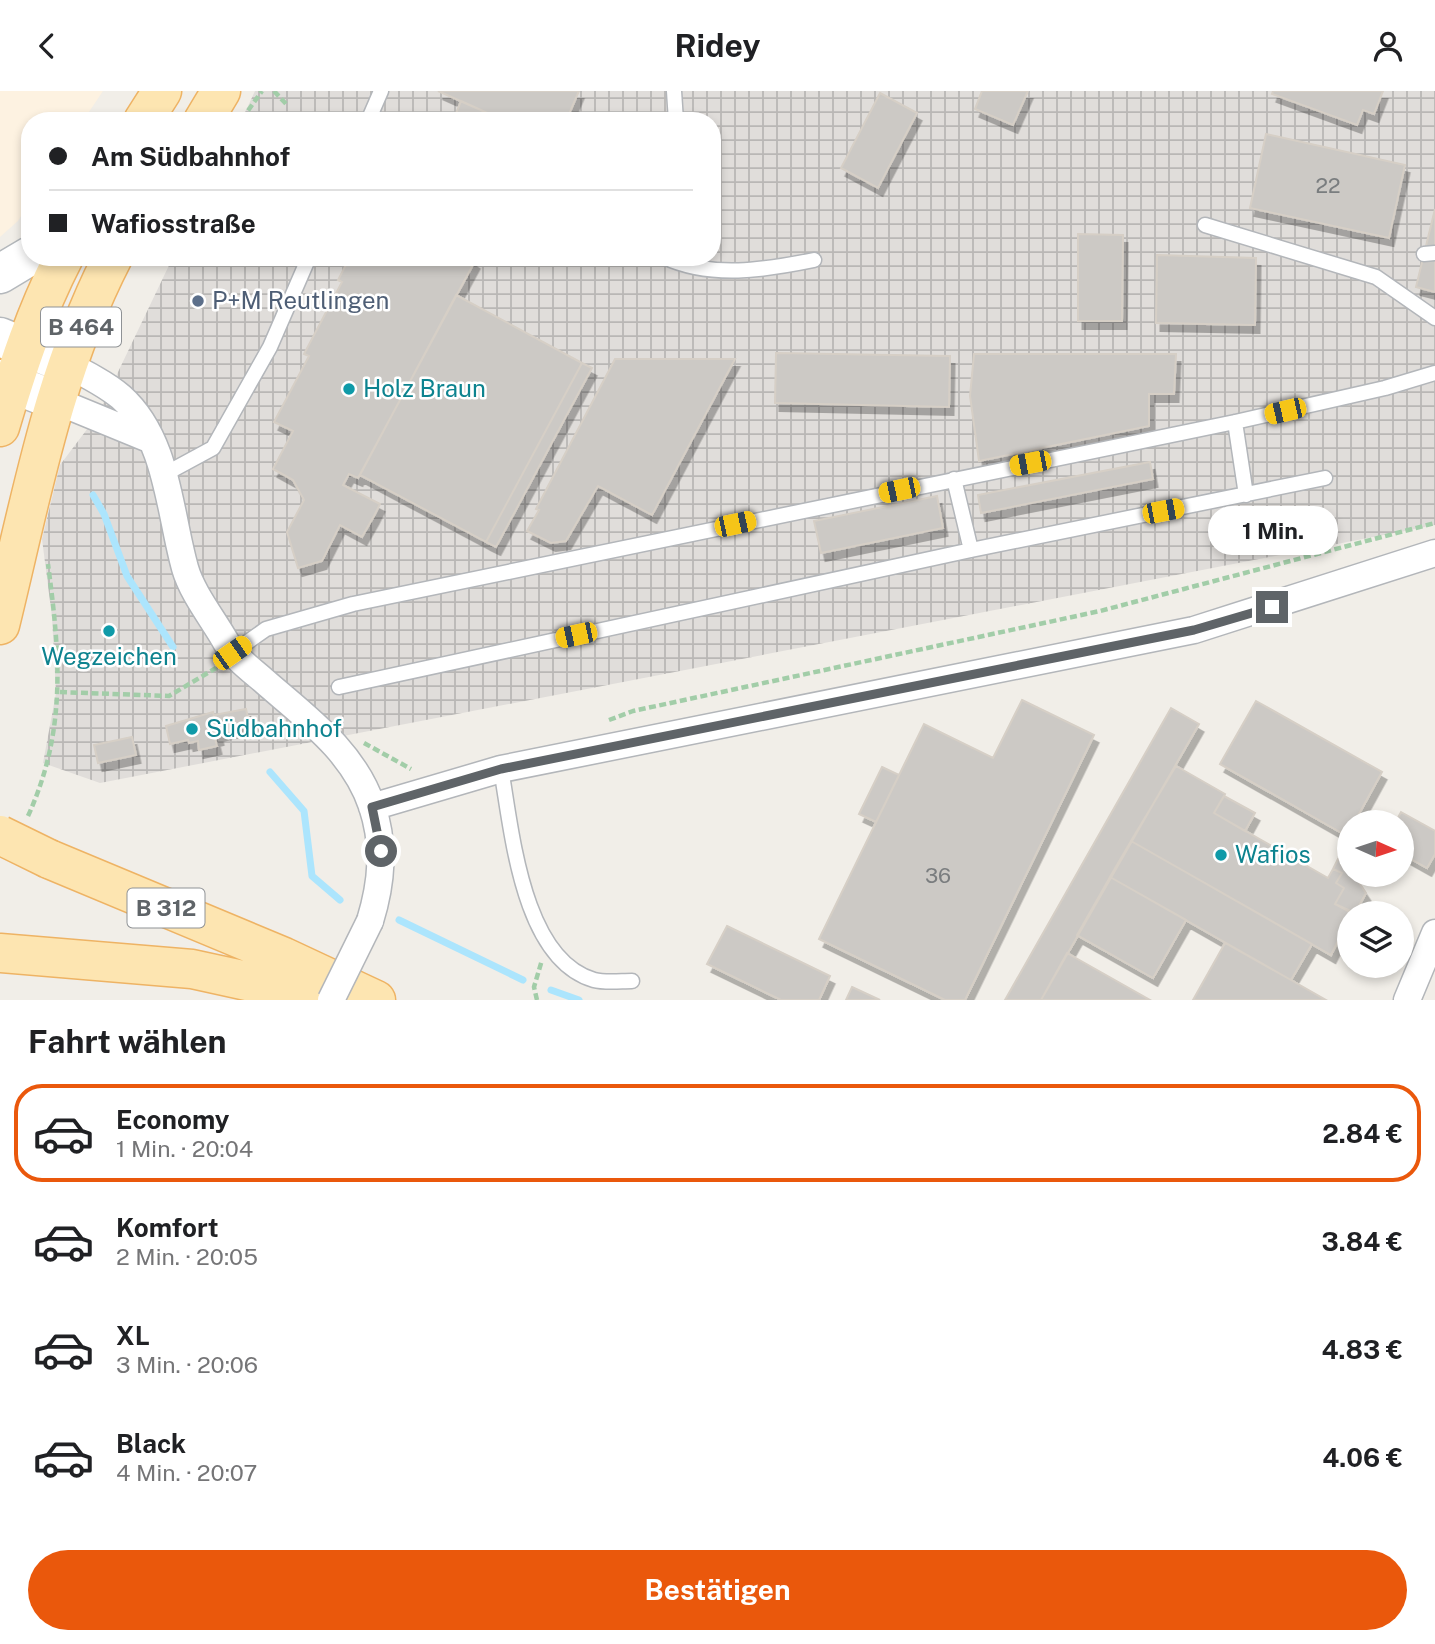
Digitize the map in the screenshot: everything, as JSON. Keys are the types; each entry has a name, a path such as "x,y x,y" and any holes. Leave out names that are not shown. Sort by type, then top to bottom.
{"main road":[{"path":"149,112 162,91"},
{"path":"208,112 221,91"},
{"path":"0,274 21,261"},
{"name":"B 464","path":"0,427 13,342 59,266"},
{"name":"B 464","path":"0,625 54,400 94,293 108,266"},
{"path":"13,342 66,365"},
{"path":"6,381 54,400"},
{"name":"B 312","path":"11,831 49,859 284,957 376,1000"},
{"name":"B 312","path":"0,953 192,969 265,985 315,1000"},
{"name":"B 312","path":"83,961 214,1000"}],"street":[{"path":"66,365 120,397 136,415 165,474 185,571 232,653 341,750 360,779 372,807 381,851 382,876 370,921 331,1000"},
{"path":"54,400 149,439"},
{"path":"372,807 501,769 1194,630 1435,553"},
{"path":"1407,1000 1435,933"}],"lane":[{"path":"372,112 381,91"},
{"path":"674,91 675,112"},
{"path":"1205,225 1376,277 1435,318"},
{"path":"692,266 755,272 814,260"},
{"path":"165,474 213,448 270,348 305,266"},
{"path":"232,653 266,629 354,604 1235,422 1385,388 1435,373"},
{"path":"1235,422 1245,495"},
{"path":"339,687 971,550 1325,478"},
{"path":"954,479 971,550"},
{"path":"501,769 534,920 550,948 579,972 596,980 632,981"}],"path":[{"path":"247,112 262,91"},
{"path":"274,91 288,106"},
{"path":"607,721 646,708 1100,611 1435,523"},
{"path":"11,831 37,795 47,763 60,692 55,619 46,552"},
{"path":"60,692 169,696 208,674 232,653"},
{"path":"341,750 367,742 412,769 423,767"},
{"path":"537,1000 534,987 539,966 550,948"}],"shaded area":[{"path":"0,91 103,91 89,112 21,112 21,216 0,237"},
{"path":"255,91 1435,91 1435,525 100,783 43,763 56,693 52,617 42,539 60,465 97,416 169,266 721,266 721,112 245,112"}],"building":[{"path":"438,91 579,91 570,112 485,112"},
{"path":"982,91 1028,91 1013,125 975,109"},
{"path":"1273,91 1383,91 1374,114 1363,110 1357,125 1272,94"},
{"path":"880,93 917,113 878,188 841,168"},
{"path":"461,101 485,112 457,112"},
{"path":"1266,134 1405,165 1389,238 1250,208"},
{"path":"1435,209 1435,292 1416,287"},
{"path":"1078,234 1123,235 1122,321 1078,321"},
{"path":"1157,255 1256,258 1255,325 1156,323"},
{"name":"Holz Braun","path":"345,266 472,266 358,478 349,474 343,485 380,504 362,537 340,525 322,561 298,568 287,532 304,500 293,480 273,469 293,431 274,422 309,356 304,354 342,282 338,280"},
{"path":"456,295 582,363 486,542 360,475"},
{"path":"776,353 950,356 949,407 775,403"},
{"path":"974,354 1176,354 1174,394 1149,394 1149,426 979,461 970,396"},
{"path":"615,359 735,359 652,515 598,486 566,541 551,543 527,531"},
{"path":"582,363 592,368 496,547 486,542"},
{"path":"1150,462 1153,479 981,513 978,495"},
{"path":"937,496 943,528 821,553 814,521"},
{"path":"1022,700 1094,735 965,1000 945,1000 819,939 924,724 993,758"},
{"path":"1256,701 1382,772 1361,810 1337,810 1337,830 1220,764"},
{"path":"1171,708 1199,724 1041,1000 1005,1000"},
{"path":"246,709 250,726 218,733 214,715"},
{"name":"Südbahnhof","path":"213,712 219,737 215,738 217,746 199,750 198,741 189,743 188,740 170,744 166,726"},
{"path":"132,737 136,755 98,763 94,745"},
{"name":"Wafios","path":"1176,766 1225,794 1214,813 1328,878 1333,869 1337,871 1337,887 1344,888 1335,904 1337,943 1331,955 1131,841"},
{"path":"882,767 899,775 876,822 859,814"},
{"path":"1224,796 1255,813 1245,831 1214,813"},
{"path":"1414,819 1435,831 1435,854 1427,868 1414,861"},
{"path":"1131,841 1312,944 1291,980 1110,877"},
{"path":"1110,877 1186,920 1153,978 1077,935"},
{"path":"1362,887 1366,893 1362,901 1337,901 1337,905 1335,904 1344,888"},
{"path":"727,926 830,976 819,1000 781,1000 707,964"},
{"path":"1225,943 1291,980 1326,1000 1193,1000"},
{"path":"1067,953 1150,1000 1041,1000"},
{"path":"852,987 880,1000 846,1000"}],"waterway":[{"path":"93,495 104,514 127,576 173,647"},
{"path":"270,772 304,811 312,876 340,900"},
{"path":"399,920 523,980"},
{"path":"551,990 579,1000"}],"place":[{"name":"P+M Reutlingen","path":"198,301"},
{"name":"Holz Braun","path":"349,389"},
{"name":"Wegzeichen","path":"109,631"},
{"name":"Südbahnhof","path":"192,729"},
{"name":"Wafios","path":"1221,855"}],"route":[{"path":"381,851 372,807 501,769 1194,630 1272,607"}]}
